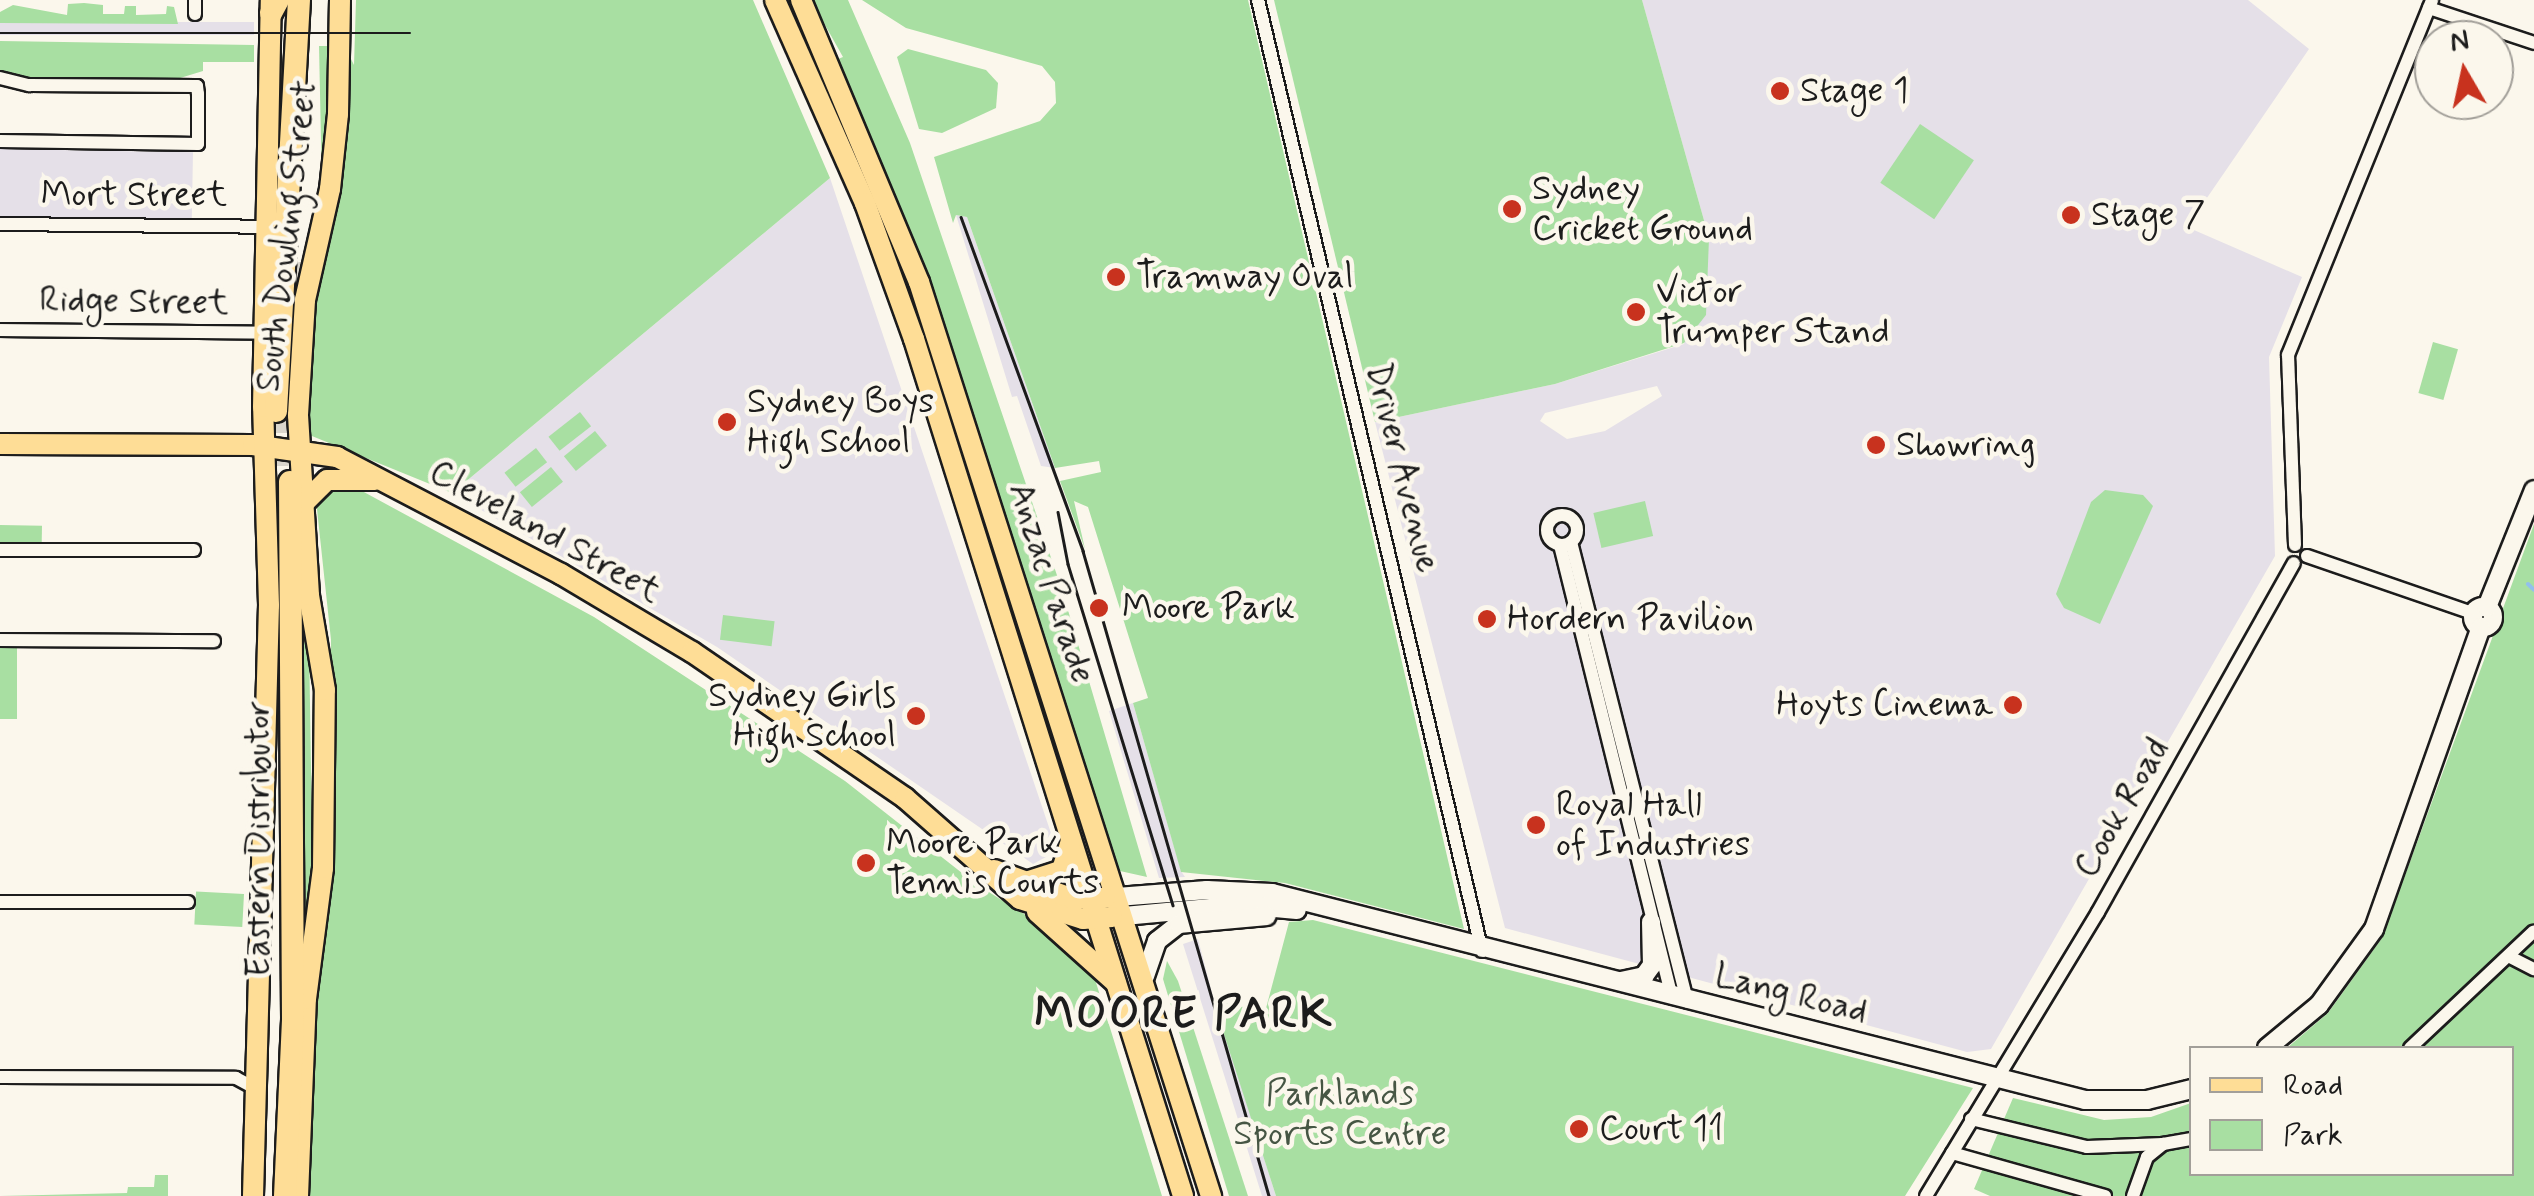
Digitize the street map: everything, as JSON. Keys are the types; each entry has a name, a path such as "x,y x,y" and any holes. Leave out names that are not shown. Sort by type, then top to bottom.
{"highway":[{"path":"276,411 299,0"},
{"path":"301,256 312,0"},
{"name":"Eastern Distributor","path":"285,1196 293,1000 290,482"},
{"name":"Eastern Distributor","path":"272,1196 278,1104 280,650"}],"main road":[{"name":"South Dowling Street","path":"298,1196 306,998 323,868 325,690 300,449 305,300 330,189 338,114 340,0"},
{"name":"Anzac Parade","path":"775,0 881,242 1127,1002 1183,1196"},
{"name":"Anzac Parade","path":"801,0 919,282 1144,976 1211,1196"},
{"name":"South Dowling Street","path":"253,1196 261,1060 266,333 273,4"},
{"name":"Cleveland Street","path":"0,444 266,446 337,457 561,574 692,652 906,798 991,869 1024,890 1105,968 1127,1002"},
{"path":"303,504 327,480 381,481"},
{"path":"1024,890 1062,870 1071,831"},
{"path":"1024,890 1097,909 1120,907"}],"street":[{"name":"Driver Avenue","path":"1258,0 1482,951"},
{"path":"2480,616 2301,560 2295,544 2288,355 2430,4 2534,42"},
{"path":"0,78 30,86 197,86 198,144 0,141"},
{"name":"Mort Street","path":"0,224 268,226"},
{"name":"Ridge Street","path":"0,330 266,333"},
{"path":"2269,1046 2319,1005 2374,929 2480,616 2528,525 2534,490"},
{"path":"1566,544 1679,999 1651,922 1566,544"},
{"path":"0,550 194,550"},
{"name":"Cook Road","path":"1933,1194 1952,1153 2301,560"},
{"path":"0,640 214,640"},
{"name":"Lang Road","path":"1120,907 1249,890 1482,951 2103,1102 2189,1089"},
{"path":"0,902 188,902"},
{"name":"Lang Road","path":"1120,907 1242,905 1376,924"},
{"path":"1144,976 1156,941 1179,924 1318,915"},
{"path":"1611,982 1648,972 1651,922"},
{"path":"2412,1046 2512,958 2534,932"},
{"path":"2512,958 2534,969"},
{"path":"236,1078 261,1060"},
{"path":"0,1077 236,1078 254,1085 259,1095"},
{"path":"1972,1119 2087,1147 2189,1140"},
{"path":"2133,1196 2140,1166 2164,1144"},
{"path":"1952,1153 2105,1196"}],"shaded area":[{"path":"1642,0 2248,0 2309,49 2187,227 2302,277 2269,357 2275,556 1991,1049 1967,1052 1505,928 1375,422 1555,384 1684,344 1709,238","holes":["1657,386 1662,396 1605,431 1567,439 1540,421 1545,413"]},
{"path":"0,22 254,22 254,35 0,35"},
{"path":"0,149 193,152 192,221 0,218"},
{"name":"Sydney Boys High School","path":"830,178 1057,851 1033,864 717,647 452,493"},
{"path":"956,215 967,217 1055,468 1041,466 1017,396 1012,397"},
{"path":"1133,703 1185,877 1159,878 1109,711"},
{"path":"1198,939 1276,1196 1262,1196 1183,944"}],"green space":[{"path":"356,0 753,0 830,178 452,493 307,434 314,290 346,135 347,51 354,65"},
{"path":"811,0 848,0 910,143 1062,590 1147,877 1120,871 1113,855 927,275 838,59 843,57"},
{"path":"862,0 1248,0 1464,929 1285,883 1181,872 1133,703 1148,698 1088,507 1074,501 1085,549 1060,481 1101,472 1099,461 1055,468 967,217 956,215 953,223 934,157 1040,121 1056,103 1055,82 1042,66 906,28"},
{"name":"Sydney Cricket Ground","path":"1274,0 1642,0 1709,238 1706,315 1684,343 1555,384 1375,422"},
{"path":"68,4 103,5 103,14 124,14 125,6 136,6 136,15 166,14 167,6 174,7 178,24 0,23 0,12 13,5 67,15"},
{"path":"0,41 254,45 254,62 203,62 203,71 167,82 25,79 0,71"},
{"path":"319,46 328,46 331,91 322,188"},
{"path":"908,49 986,70 998,83 996,108 942,133 919,129 897,57"},
{"path":"1920,124 1974,160 1934,219 1880,183"},
{"path":"2433,342 2458,349 2443,400 2418,393"},
{"path":"580,412 591,426 560,451 548,437"},
{"path":"595,431 607,446 576,471 564,456"},
{"path":"536,448 547,462 516,487 504,473"},
{"path":"551,467 563,482 532,507 520,492"},
{"path":"351,485 594,617 845,781 976,884 1037,922 1081,934 1162,1196 306,1196 316,975 331,896 331,640 316,500 325,488"},
{"path":"2105,490 2143,495 2153,506 2100,624 2064,608 2056,594 2091,502"},
{"path":"1645,501 1653,536 1601,548 1593,513"},
{"path":"2534,524 2534,1196 1990,1196 1974,1189 2013,1098 2104,1120 2151,1117 2189,1104 2189,1176 2514,1176 2514,1046 2289,1046 2328,1013 2382,938"},
{"path":"0,525 42,526 42,548 0,547"},
{"path":"723,615 775,621 772,646 720,640"},
{"path":"309,642 313,891 300,963 302,643"},
{"path":"0,648 17,648 17,719 0,719"},
{"path":"196,891 244,894 242,927 194,924"},
{"name":"Parklands Sports Centre","path":"1313,920 1973,1088 1905,1196 1276,1196 1213,1000 1265,1012 1289,922"},
{"path":"1167,961 1178,981 1248,1196 1229,1196 1163,979"},
{"path":"155,1175 168,1175 168,1196 0,1196 127,1193 128,1187 154,1187"}],"waterway":[{"path":"2528,584 2534,590"}],"tunnel":[{"path":"289,416 301,256"},
{"path":"276,411 280,621"}],"tram line":[{"path":"0,33 410,33"},
{"path":"961,217 1083,551 1269,1196"},
{"path":"1058,512 1068,564 1173,905"}],"place":[{"name":"Stage 1","path":"1780,91"},
{"name":"Sydney Cricket Ground","path":"1512,209"},
{"name":"Stage 7","path":"2071,215"},
{"name":"Tramway Oval","path":"1116,277"},
{"name":"Victor Trumper Stand","path":"1636,312"},
{"name":"Sydney Boys High School","path":"727,422"},
{"name":"Showring","path":"1876,445"},
{"name":"Moore Park","path":"1099,608"},
{"name":"Hordern Pavilion","path":"1487,619"},
{"name":"Hoyts Cinema","path":"2013,705"},
{"name":"Sydney Girls High School","path":"916,716"},
{"name":"Royal Hall of Industries","path":"1536,825"},
{"name":"Moore Park Tennis Courts","path":"866,863"},
{"name":"Court 11","path":"1579,1129"}],"district":[{"name":"MOORE PARK","path":"1184,1015"}]}
